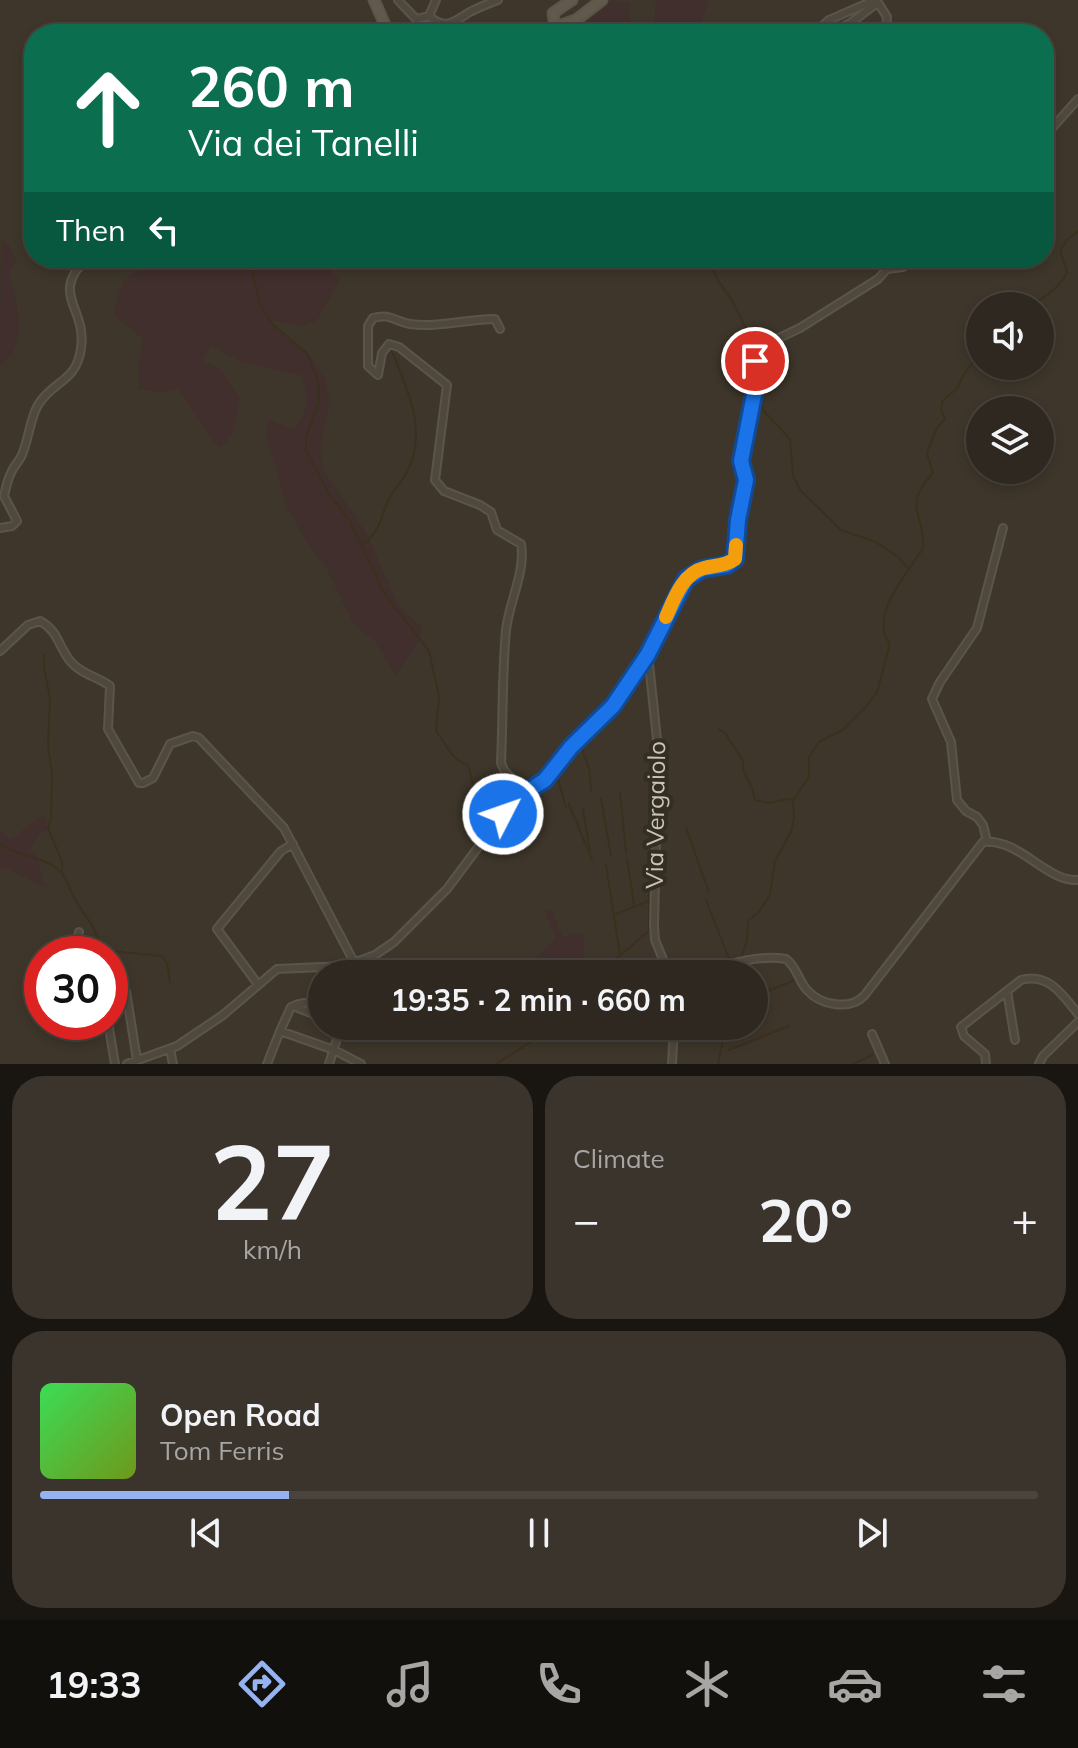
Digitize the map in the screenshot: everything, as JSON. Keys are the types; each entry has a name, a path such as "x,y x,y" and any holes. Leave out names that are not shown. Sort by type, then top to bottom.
{"street":[{"path":"374,0 385,24"},
{"path":"398,0 416,19 429,16"},
{"path":"429,16 436,0"},
{"path":"450,24 498,0"},
{"path":"554,24 553,13 572,0"},
{"path":"566,24 576,20 602,0"},
{"path":"825,24 876,1"},
{"path":"848,24 876,1"},
{"path":"876,1 887,17 887,24"},
{"path":"429,16 443,24"},
{"path":"1054,126 1078,99"},
{"path":"0,528 17,521 2,497 10,475 23,454 35,409 46,395 76,370 82,348 81,328 69,285 77,268"},
{"path":"363,960 394,942 437,900 493,825 553,771 571,747 613,706 635,677 686,579 702,569 727,565 735,559 738,520 746,480 741,461 756,384 757,340 779,338 800,328 878,279 887,269 895,268"},
{"path":"500,329 495,319 418,325 385,315 373,318 368,326 368,366 378,375 382,353 389,344 399,347 447,385 435,480 444,491 491,512 497,530 521,544 523,556 506,632 501,763 525,793"},
{"path":"987,841 977,817 966,811 957,800 951,742 932,699 977,628 1003,528"},
{"path":"0,651 28,625 40,621 46,624 72,663 110,686 107,723 136,780 143,783 153,778 170,744 196,736 284,828 353,960"},
{"name":"Via Vergaiolo","path":"648,654 658,749 654,925 655,940 663,960"},
{"path":"635,677 644,676 652,681"},
{"path":"987,841 1014,848 1065,879 1078,880"},
{"path":"767,960 786,959 795,967 808,991 826,1002 847,1006 858,1002 976,850 987,841"},
{"path":"257,983 217,929 281,851 293,844"},
{"path":"78,936 79,932"},
{"path":"127,1064 170,1049 223,1015 271,972 284,967 308,967"},
{"path":"986,1064 985,1054 964,1036 961,1027 1021,980 1032,977 1053,984 1078,1014"},
{"path":"1007,991 1015,1040"},
{"path":"128,1004 137,1060"},
{"path":"267,1064 288,1010 293,1006"},
{"path":"1039,1064 1043,1056 1078,1022"},
{"path":"280,1031 334,1050 361,1064"},
{"path":"872,1034 885,1064"},
{"path":"111,1040 115,1064"},
{"path":"329,1064 337,1040"},
{"path":"672,1064 673,1040"},
{"path":"170,1049 173,1064"}],"shaded area":[{"path":"614,0 630,3 631,24 585,24"},
{"path":"656,0 710,0 701,24 654,24"},
{"path":"1,238 17,260 9,274 19,323 15,347 0,366"},
{"path":"328,268 340,280 317,320 302,326 270,320 279,333 310,355 325,380 330,400 320,448 324,471 366,533 397,603 422,628 419,641 396,675 375,641 353,623 327,569 287,507 267,437 268,419 294,430 306,404 301,375 242,362 211,346 202,360 223,371 240,399 232,435 221,447 211,439 177,388 163,392 139,389 143,339 114,315 123,284 141,270"},
{"path":"43,816 51,827 39,834 29,850 37,857 45,887 0,868 0,830 10,840"},
{"path":"551,909 563,937 583,933 584,960 541,960 538,956 556,939 545,911"}],"waterway":[{"path":"1050,292 1067,272 1060,250 1078,231"},
{"path":"251,268 260,304 273,325 307,353 318,382 319,402 306,437 306,450 330,496 350,521 384,593 429,651 439,696 436,731 454,756 468,765 477,799 494,813"},
{"path":"712,268 745,327 751,350"},
{"path":"363,545 377,528 390,497 407,472 416,440 413,408 390,347"},
{"path":"757,354 763,391 762,409 790,439 793,475 800,490 841,530 876,542 908,568"},
{"path":"741,958 747,941 748,921 760,911 770,894 775,861 791,832 793,801 809,777 809,757 819,742 844,729 877,692 890,644 884,632 887,607 923,548 916,502 923,485 933,473 927,454 937,428 945,419 942,402 958,387 966,371"},
{"path":"44,655 50,699 48,745 52,774 48,829 62,861 62,871"},
{"path":"719,729 743,761 743,770 755,800 768,803 794,798"},
{"path":"582,749 589,768 591,790"},
{"path":"557,775 566,808"},
{"path":"620,793 626,853"},
{"path":"601,799 611,856"},
{"path":"569,804 592,860"},
{"path":"583,809 590,852"},
{"path":"686,828 709,892"},
{"path":"0,844 46,862 61,872 94,930 101,950 162,956 167,963 170,982"},
{"path":"615,960 649,931 649,853"},
{"path":"627,859 634,904"},
{"path":"606,865 620,955"},
{"path":"706,900 729,959"},
{"path":"614,915 648,901"},
{"path":"768,991 795,980"},
{"path":"805,992 819,1005"},
{"path":"729,1050 789,1026"},
{"path":"496,1064 533,1040"},
{"path":"718,1064 723,1040"},
{"path":"854,1064 872,1055"}],"slow traffic":[{"path":"666,617 686,579 702,569 727,565 735,559 736,545"}],"route":[{"path":"503,814 525,793 545,780 571,747 613,706 635,677 686,579 702,569 727,565 735,559 738,520 746,480 741,461 756,384 755,361"}]}
